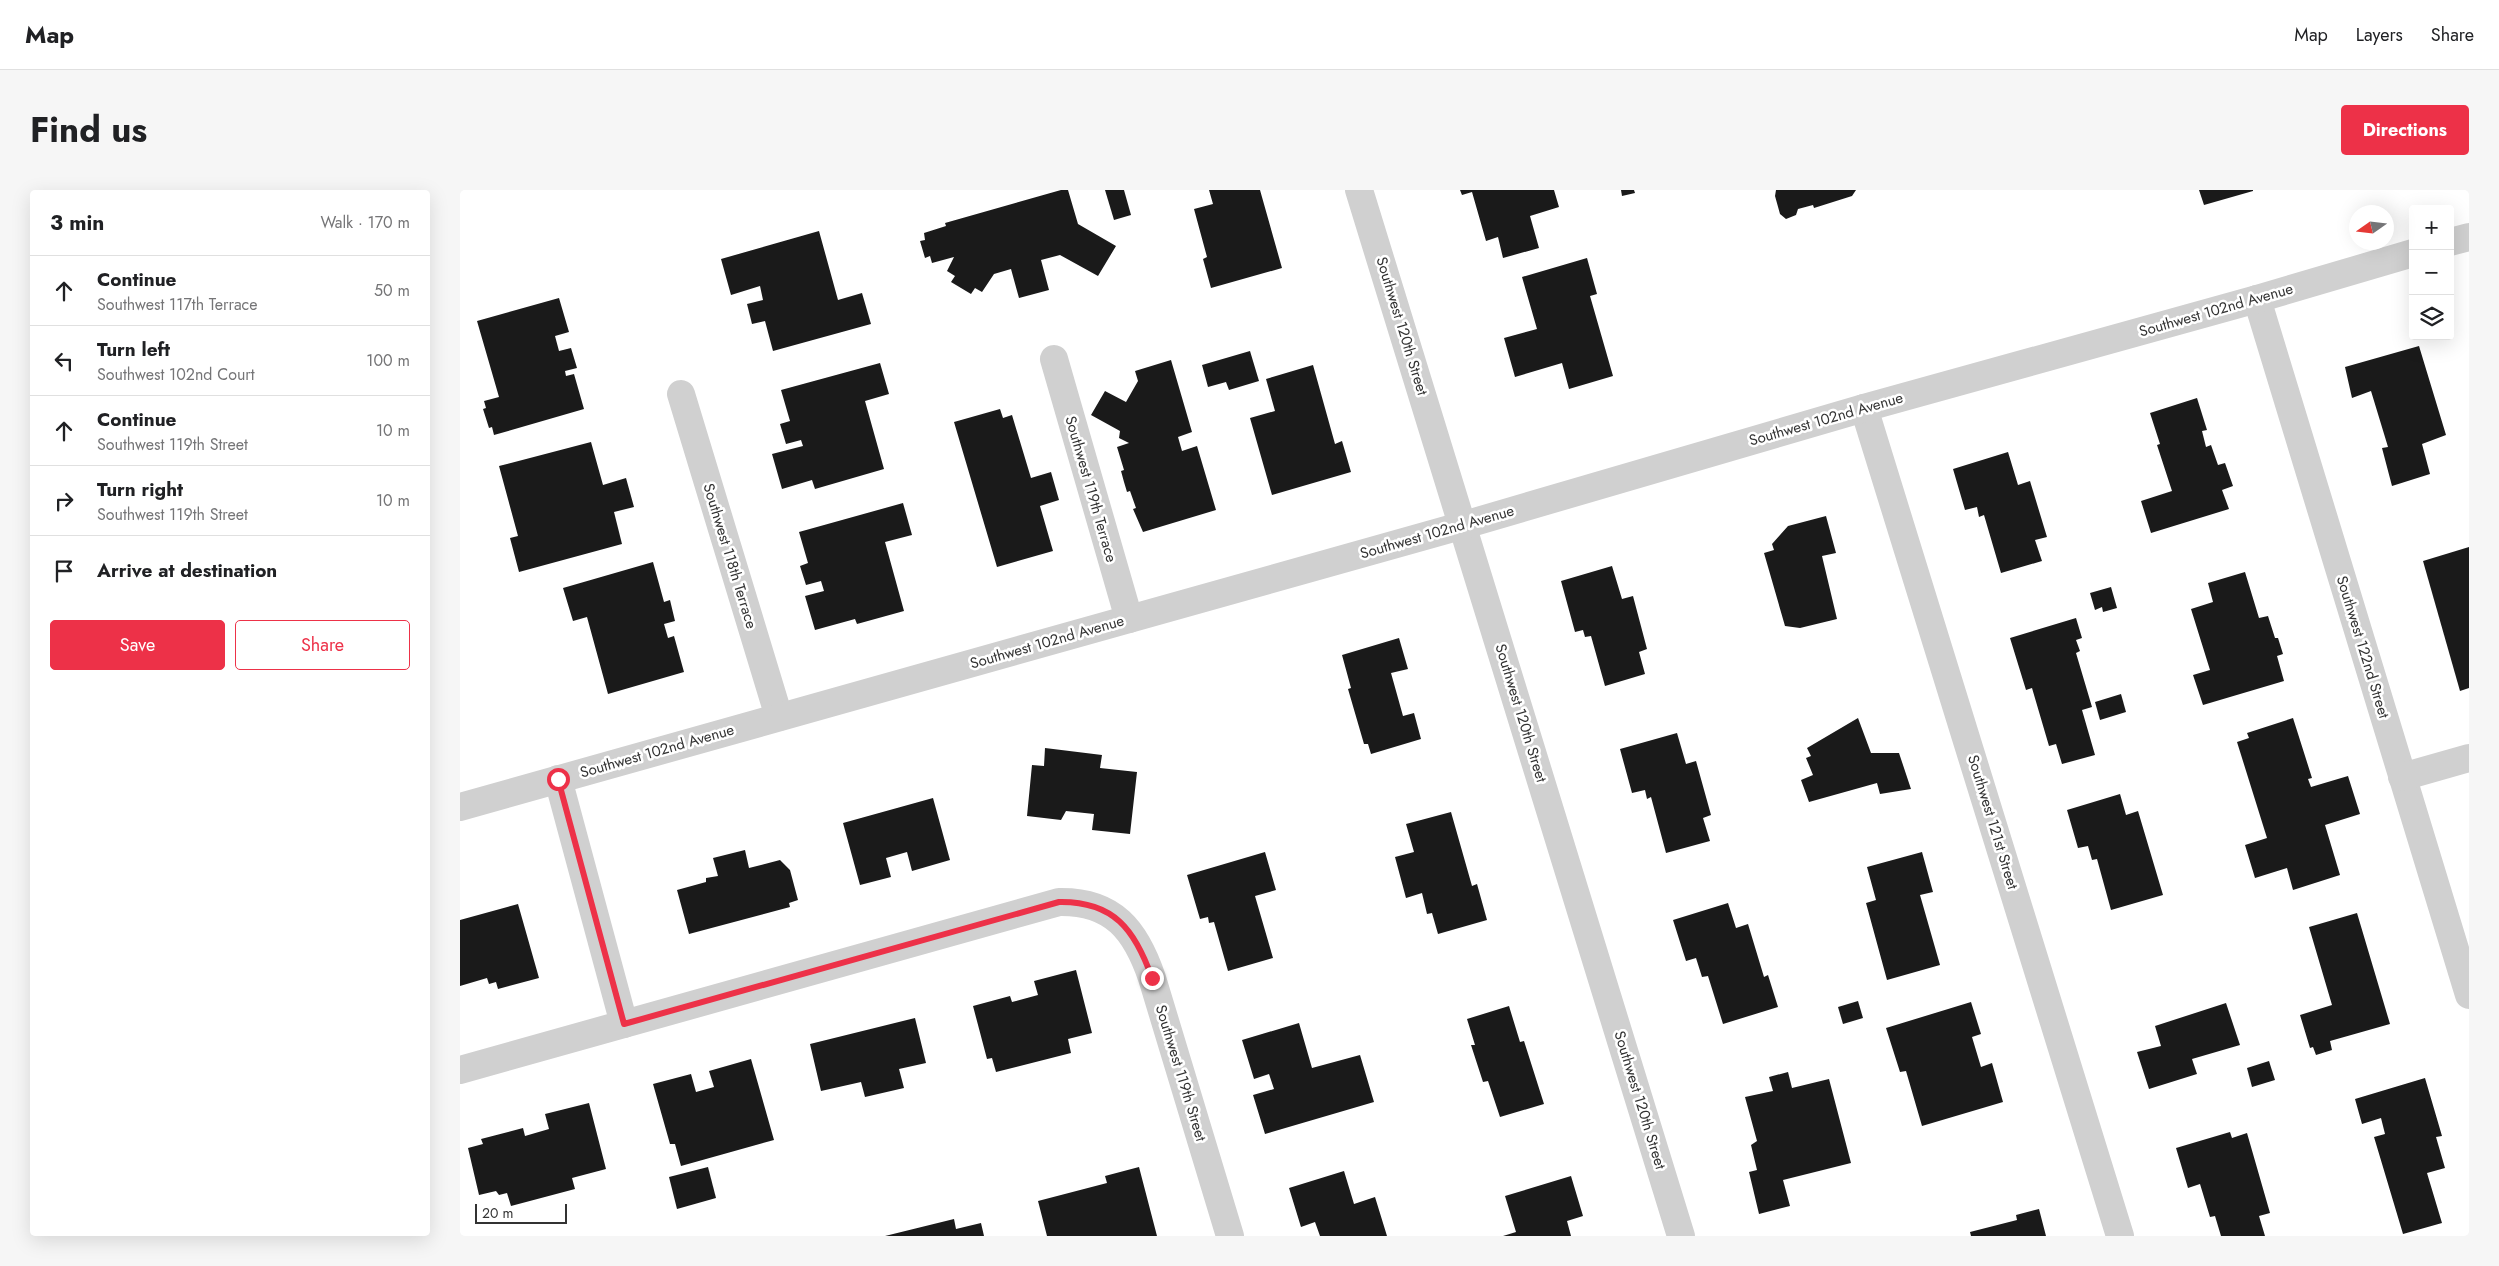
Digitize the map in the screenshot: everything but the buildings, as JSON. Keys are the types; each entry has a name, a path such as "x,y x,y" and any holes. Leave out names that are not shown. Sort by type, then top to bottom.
{"street":[{"name":"Southwest 120th Street","path":"1359,190 1464,525 1681,1236"},
{"path":"2454,241 2469,237"},
{"name":"Southwest 102nd Avenue","path":"460,807 1464,525 1864,408 2257,299 2409,254"},
{"name":"Southwest 122nd Street","path":"2257,299 2469,995"},
{"name":"Southwest 119th Terrace","path":"1054,359 1129,619"},
{"name":"Southwest 118th Terrace","path":"681,394 779,717"},
{"name":"Southwest 121st Street","path":"1864,408 2120,1236"},
{"path":"2402,777 2469,758"},
{"path":"460,1070 624,1024 558,779"},
{"name":"Southwest 119th Street","path":"624,1024 1059,902 1072,902 1111,914 1128,929 1140,947 1152,978 1230,1236"}],"route":[{"path":"558,779 624,1024 1059,902 1072,902 1101,909 1121,920 1140,947 1152,978"}]}
